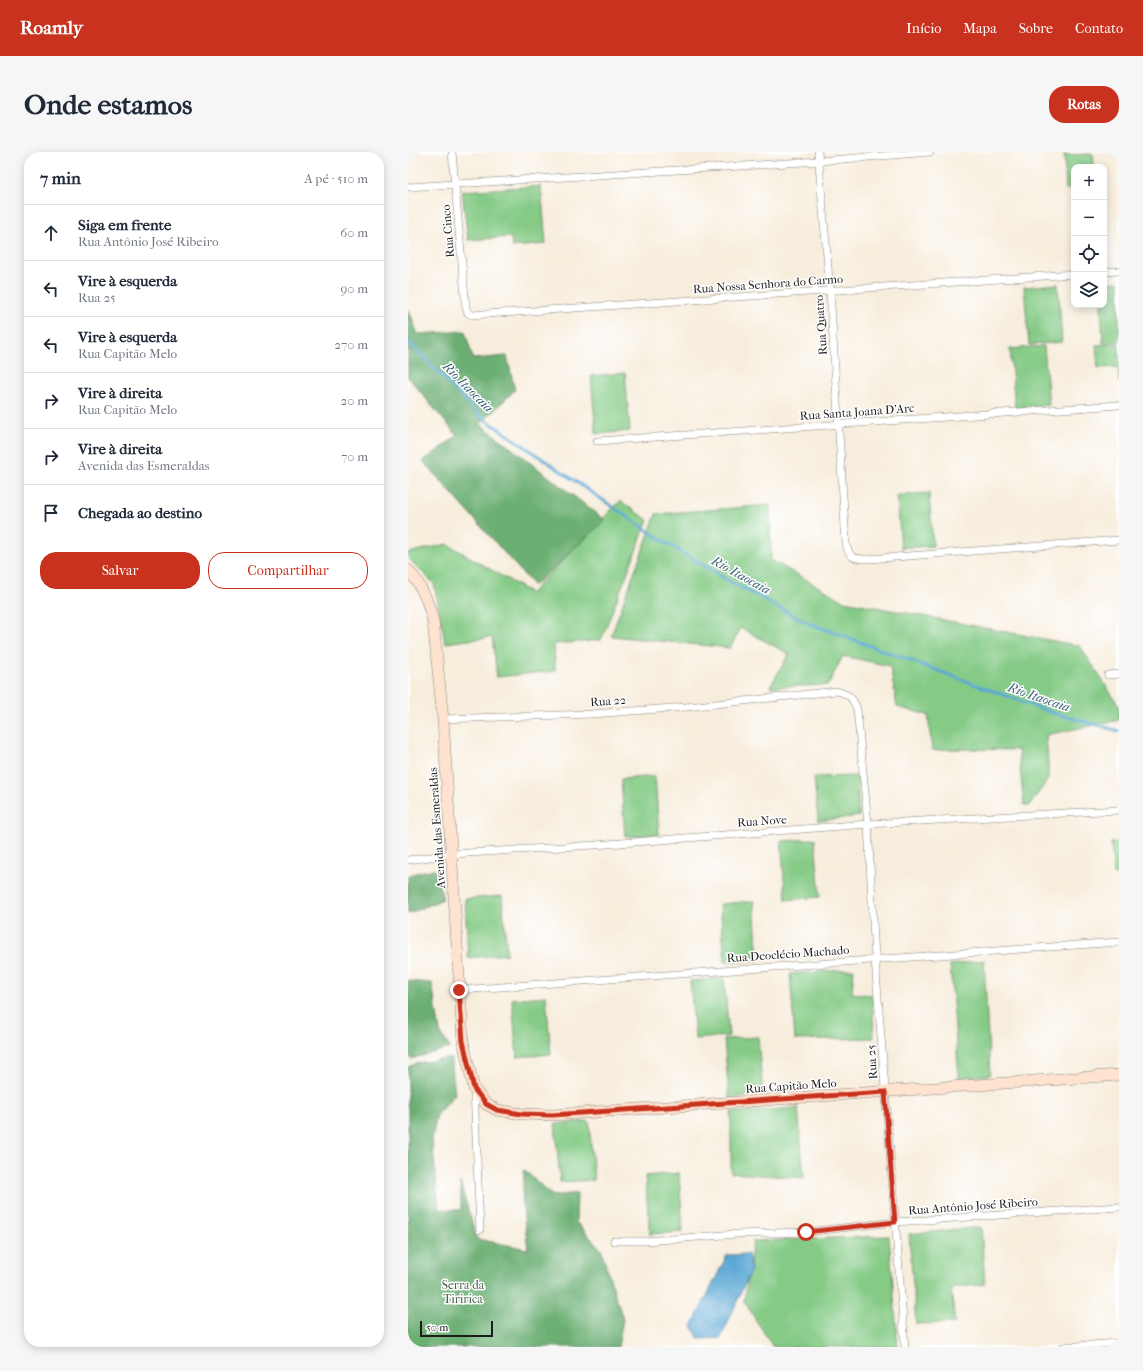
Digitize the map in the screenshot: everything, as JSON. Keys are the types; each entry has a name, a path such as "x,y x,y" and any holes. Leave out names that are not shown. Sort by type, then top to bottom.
{"main road":[{"name":"Avenida das Esmeraldas","path":"408,570 417,581 426,598 433,622 443,719 463,1041 474,1089"},
{"name":"Rua Capitão Melo","path":"474,1089 486,1104 497,1110 522,1114 552,1115 1119,1075"}],"street":[{"name":"Rua Cinco","path":"452,152 466,308"},
{"name":"Rua Quatro","path":"818,152 830,291 846,543 851,557 859,560 869,560 1119,540"},
{"path":"408,187 819,161 930,152"},
{"path":"1107,272 1119,271"},
{"name":"Rua Nossa Senhora do Carmo","path":"466,308 468,313 477,316 1071,274"},
{"name":"Rua Santa Joana D'Arc","path":"597,441 1119,405"},
{"path":"1108,675 1119,674"},
{"name":"Rua 22","path":"443,719 592,714 837,691 847,694 853,699 857,709 868,824"},
{"name":"Rua Nove","path":"408,860 452,854 595,845 868,824 1119,810"},
{"name":"Rua 25","path":"868,824 875,959 905,1347"},
{"name":"Rua Deoclécio Machado","path":"459,990 1119,942"},
{"path":"474,1089 480,1230"},
{"name":"Rua Antônio José Ribeiro","path":"614,1241 645,1241 737,1234 806,1232 895,1222 1119,1207"},
{"path":"1064,1347 1119,1343"}],"green space":[{"path":"1093,154 1094,164 1071,164 1071,188 1066,189 1064,155"},
{"path":"541,186 546,244 512,247 511,237 468,240 462,191"},
{"path":"1119,282 1119,342 1103,343 1101,308 1107,308 1107,283"},
{"path":"1058,284 1062,342 1029,345 1024,287"},
{"path":"408,308 418,334 465,331 473,359 507,356 515,390 480,424 605,520 534,586 423,461 457,436 408,377"},
{"path":"1119,344 1119,382 1118,367 1098,368 1096,345"},
{"path":"1044,346 1049,405 1015,408 1010,349"},
{"path":"625,373 630,431 596,434 591,376"},
{"path":"929,493 933,546 901,548 897,495"},
{"path":"620,501 648,520 601,640 554,644 555,671 497,677 492,637 445,643 434,584 408,558 408,553 447,544 531,593"},
{"path":"770,505 771,560 844,601 1080,646 1119,706 1119,720 1046,735 1049,778 1029,806 1024,805 1018,750 932,750 928,715 897,707 890,666 843,656 828,685 770,687 789,654 741,628 730,648 611,636 656,514"},
{"path":"655,776 659,834 625,837 621,779"},
{"path":"857,776 859,816 818,821 814,777"},
{"path":"815,839 820,897 786,900 781,841"},
{"path":"1119,842 1119,875 1114,875 1111,843"},
{"path":"434,869 443,899 408,914 408,875"},
{"path":"502,896 507,954 468,958 465,899"},
{"path":"754,901 758,960 725,962 720,904"},
{"path":"984,960 990,1075 959,1078 950,965"},
{"path":"854,969 852,993 872,995 874,1038 795,1040 790,974"},
{"path":"724,978 729,1036 695,1039 690,981"},
{"path":"408,979 409,981 432,983 440,1032 450,1048 411,1059 408,1050"},
{"path":"546,996 551,1054 517,1057 512,999"},
{"path":"758,1037 763,1095 729,1098 724,1039"},
{"name":"Serra da Tiririca","path":"451,1058 455,1094 437,1114 432,1140 439,1209 461,1210 460,1182 477,1239 528,1249 522,1202 524,1170 553,1196 577,1193 576,1222 601,1249 623,1319 618,1347 408,1347 408,1067 417,1063"},
{"path":"798,1108 804,1178 731,1173 731,1112"},
{"path":"589,1121 594,1180 560,1182 555,1124"},
{"path":"679,1173 683,1232 650,1234 645,1176"},
{"path":"981,1227 985,1284 951,1288 955,1323 916,1324 909,1234"},
{"path":"889,1236 898,1347 773,1347 744,1301 753,1241"}],"water":[{"path":"748,1254 751,1270 721,1338 699,1339 692,1326 727,1255"}],"waterway":[{"name":"Rio Itaocaia","path":"408,341 480,416 657,537 729,581 808,623 1053,713 1119,731"}],"route":[{"path":"459,990 463,1041 474,1089 486,1104 497,1110 522,1114 552,1115 885,1092 895,1222 806,1232"}]}
